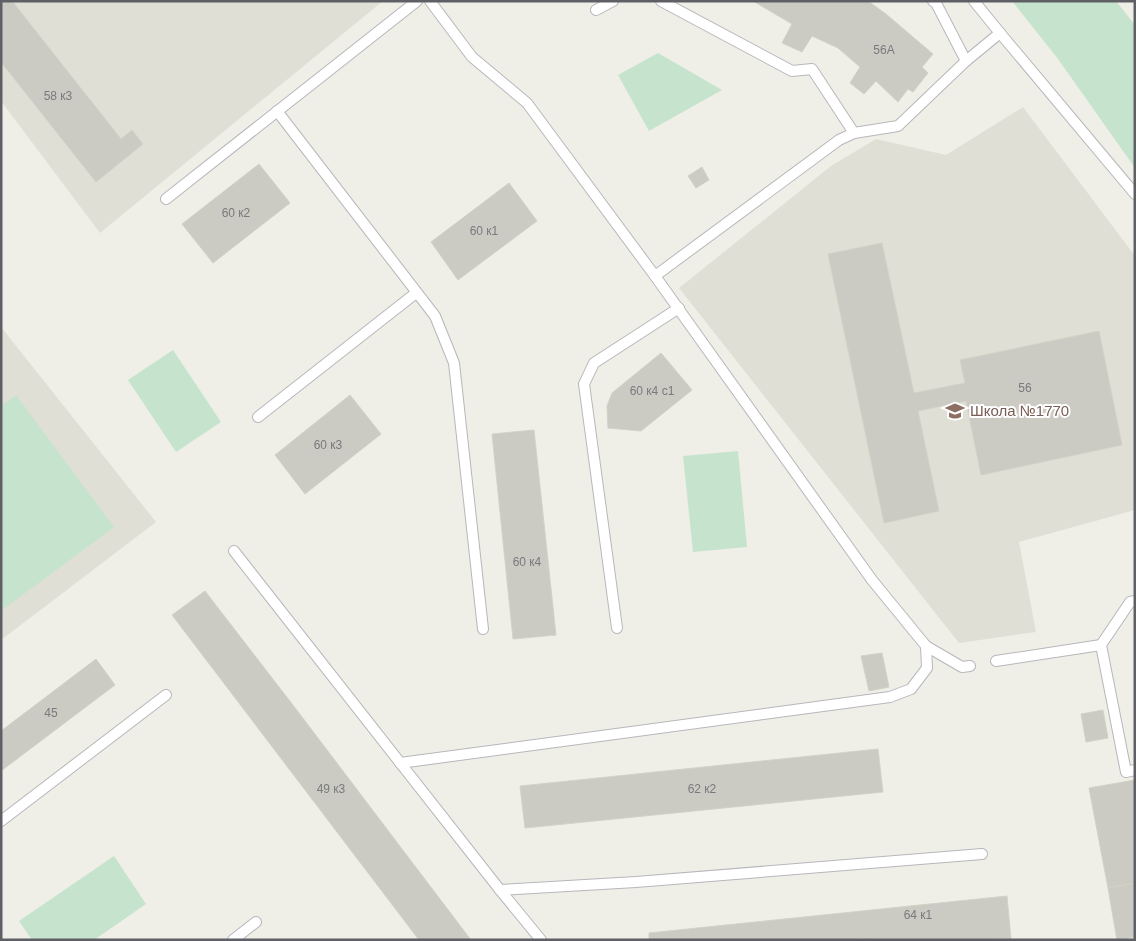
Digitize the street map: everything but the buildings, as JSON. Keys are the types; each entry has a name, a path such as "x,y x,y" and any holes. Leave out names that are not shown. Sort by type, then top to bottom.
{"lane":[{"path":"166,198 417,1"},
{"path":"430,1 472,57 527,104 679,308 872,580 926,646 962,667 970,666"},
{"path":"596,10 613,1"},
{"path":"662,1 792,71 812,69 854,134"},
{"path":"933,1 936,3 966,61"},
{"path":"974,1 1135,194"},
{"path":"655,276 839,140 854,134 898,126 966,61 1000,33"},
{"path":"277,111 435,316 454,363 483,629"},
{"path":"258,417 416,292"},
{"path":"617,628 584,384 594,363 679,308"},
{"path":"234,551 541,940"},
{"path":"996,661 1100,645 1130,602 1135,601"},
{"path":"1100,645 1126,772 1135,770"},
{"path":"400,763 890,697 911,689 927,668 926,646"},
{"path":"1,822 166,694"},
{"path":"500,890 636,882 982,854"},
{"path":"233,940 256,922"}],"shaded area":[{"path":"1,1 383,1 100,233 1,101"},
{"name":"Школа №1770","path":"1023,107 1135,256 1135,510 1019,542 1036,632 959,643 679,288 831,166 876,139 946,155"},
{"path":"1,327 156,522 1,640"}],"green space":[{"path":"1012,1 1116,1 1135,25 1135,168 1058,59"},
{"path":"658,53 722,90 649,131 618,75"},
{"path":"173,350 221,422 176,452 128,380"},
{"path":"16,395 114,527 1,611 1,406"},
{"path":"738,451 747,547 693,552 683,456"},
{"path":"114,856 146,904 94,940 32,940 19,921"}],"place":[{"name":"Школа №1770","path":"955,411"}]}
